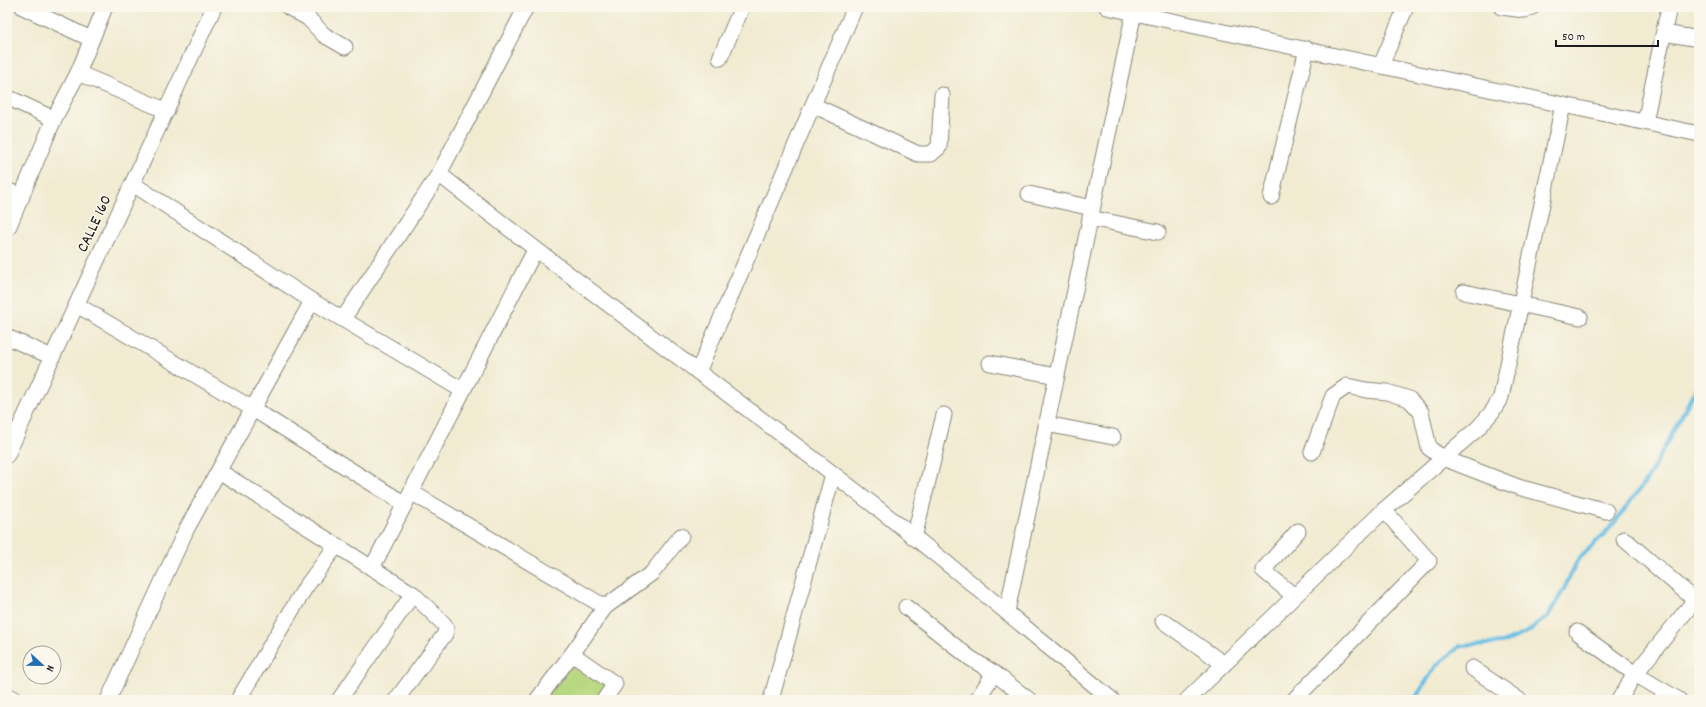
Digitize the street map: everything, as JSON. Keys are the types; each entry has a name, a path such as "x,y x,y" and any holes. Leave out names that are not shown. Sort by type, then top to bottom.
{"street":[{"path":"23,7 91,39"},
{"path":"8,228 54,119 78,73 105,7"},
{"name":"CALLE 160","path":"7,455 214,7"},
{"path":"288,7 308,18 324,35 345,47"},
{"path":"343,319 439,174 526,7"},
{"path":"720,58 742,7"},
{"path":"698,372 855,7"},
{"path":"1108,7 1699,134"},
{"path":"1381,65 1406,7"},
{"path":"1501,7 1525,10 1532,7"},
{"path":"1645,122 1669,7"},
{"path":"1007,611 1134,12"},
{"path":"1664,33 1699,39"},
{"path":"1271,197 1307,49"},
{"path":"78,73 166,111"},
{"path":"813,105 918,154 931,154 939,147 942,95"},
{"path":"7,97 54,119"},
{"path":"1187,700 1384,510 1478,428 1492,412 1500,396 1563,104"},
{"path":"439,174 535,250 834,474 1007,611 1112,700"},
{"path":"133,184 312,301 462,390"},
{"path":"7,190 22,197"},
{"path":"1029,194 1158,232"},
{"path":"372,568 535,250"},
{"path":"1464,292 1580,318"},
{"path":"108,700 186,530 312,301"},
{"path":"77,305 408,498 605,607"},
{"path":"7,337 52,357"},
{"path":"990,363 1056,376"},
{"path":"1312,452 1333,396 1347,386 1387,392 1409,400 1421,412 1430,448 1443,458 1518,487 1606,511"},
{"path":"914,538 944,415"},
{"path":"1046,424 1113,437"},
{"path":"219,471 413,594 444,624 446,629 445,634 396,700"},
{"path":"776,698 834,474"},
{"path":"1294,700 1429,561 1384,510"},
{"path":"1294,596 1263,570 1298,531"},
{"path":"537,700 605,607 652,573 681,536"},
{"path":"1619,700 1635,674 1697,598 1624,539"},
{"path":"238,700 305,588 336,546"},
{"path":"339,700 413,594"},
{"path":"906,607 970,658 994,673 1029,700"},
{"path":"1163,621 1224,664"},
{"path":"1577,632 1635,674 1680,700"},
{"path":"572,654 615,684 604,700"},
{"path":"1472,668 1514,698"},
{"path":"977,700 994,673"},
{"path":"7,695 17,700"}],"green space":[{"path":"574,662 607,685 596,700 543,700"}],"waterway":[{"path":"1414,700 1436,666 1460,646 1502,643 1526,633 1548,616 1564,589 1577,561 1612,526 1648,478 1699,383"}]}
